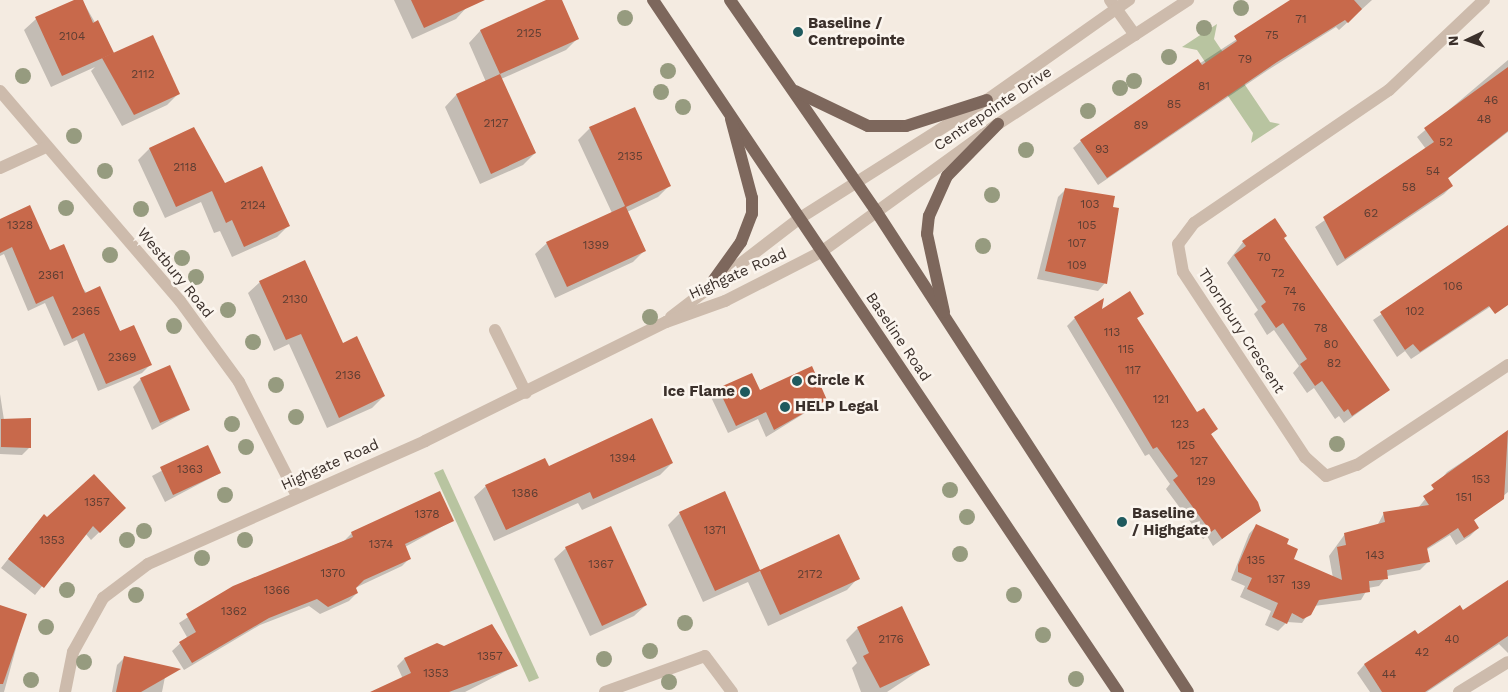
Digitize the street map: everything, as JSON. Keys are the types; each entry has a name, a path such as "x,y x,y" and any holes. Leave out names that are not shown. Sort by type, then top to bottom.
{"main road":[{"name":"Baseline Road","path":"653,0 728,106 821,252 1118,692"},
{"path":"730,0 793,89 854,183 876,211 946,322 1188,692"},
{"path":"793,89 868,126 906,126 987,100"},
{"path":"713,281 741,242 752,214 752,198 728,106"},
{"path":"946,322 927,234 929,216 948,176 998,124"}],"street":[{"name":"Centrepointe Drive","path":"800,218 987,100 1113,5 1129,0"},
{"name":"Centrepointe Drive","path":"821,252 998,124 1188,0"},
{"name":"Thornbury Crescent","path":"1484,0 1389,90 1194,223 1178,244 1183,272 1305,457 1326,476 1358,465 1508,365"},
{"path":"1113,5 1135,35"},
{"name":"Westbury Road","path":"0,91 46,147 180,301 239,382 296,496"},
{"path":"0,168 46,147"},
{"name":"Highgate Road","path":"666,322 713,281 800,218"},
{"name":"Highgate Road","path":"65,692 73,652 103,598 148,564 526,393 666,322 725,301 821,252"},
{"path":"495,330 526,393"},
{"path":"605,692 705,656 732,692"},
{"path":"1459,692 1508,662"}],"green space":[{"path":"1217,24 1214,39 1270,122 1280,124 1251,143 1253,133 1197,50 1182,47"},
{"path":"443,469 539,678 529,682 434,473"}],"building":[{"path":"74,0 83,0 93,23 98,20 114,53 62,76 35,17"},
{"path":"411,0 485,0 424,28"},
{"path":"546,0 562,0 579,39 500,74 480,30"},
{"path":"1290,0 1354,0 1362,9 1348,23 1345,20 1277,62 1107,178 1080,140 1198,59 1202,65 1237,41 1234,36"},
{"path":"153,35 180,94 134,115 102,58"},
{"path":"1508,67 1508,131 1448,178 1453,186 1345,259 1323,217 1434,142 1424,128"},
{"path":"500,74 536,153 491,174 456,94"},
{"path":"635,107 671,186 626,207 646,251 567,287 546,242 625,206 589,127"},
{"path":"194,127 225,183 262,166 290,226 244,247 232,220 226,223 212,191 176,207 149,148"},
{"path":"1065,188 1115,196 1113,207 1119,208 1107,284 1045,271"},
{"path":"30,205 50,250 64,244 85,293 100,286 120,331 134,325 152,365 106,384 84,333 72,339 53,296 36,304 12,247 0,253 0,219"},
{"path":"1275,218 1287,236 1284,238 1390,390 1352,416 1348,409 1344,412 1322,381 1315,386 1300,364 1307,359 1283,323 1276,328 1261,306 1266,302 1234,255 1246,246 1242,241"},
{"path":"1508,225 1508,305 1495,314 1489,306 1420,352 1413,344 1405,350 1380,312"},
{"path":"305,260 343,343 357,336 385,396 339,418 301,334 286,340 259,281"},
{"path":"1130,291 1144,314 1137,318 1197,412 1204,408 1218,429 1211,434 1258,502 1261,511 1222,539 1215,529 1211,532 1173,480 1178,476 1157,447 1153,449 1074,317 1104,298 1102,309"},
{"path":"170,365 190,410 160,423 140,378"},
{"path":"812,366 827,400 774,430 766,412 736,426 718,388 752,373 760,390"},
{"path":"31,418 31,448 1,447 1,419"},
{"path":"652,418 673,463 593,499 590,492 506,530 485,485 545,458 549,466"},
{"path":"1508,430 1504,499 1474,520 1479,528 1464,538 1458,528 1427,548 1430,562 1387,570 1388,579 1369,581 1370,592 1319,600 1311,615 1303,619 1292,613 1287,624 1272,617 1278,603 1247,589 1252,578 1238,572 1238,565 1256,524 1289,539 1287,544 1298,549 1294,559 1342,580 1337,547 1346,545 1344,533 1385,522 1383,512 1429,505 1423,496 1434,489 1431,485"},
{"path":"208,445 221,473 173,495 160,467"},
{"path":"94,474 126,508 100,533 93,526 44,588 8,559 44,514 47,517"},
{"path":"440,491 454,521 405,544 411,559 364,580 356,588 358,593 328,607 317,599 269,618 192,663 179,642 196,632 186,614 233,586 353,537 351,532"},
{"path":"725,491 760,570 839,534 860,579 780,615 760,571 715,591 679,512"},
{"path":"611,526 647,605 602,626 565,547"},
{"path":"1508,580 1508,636 1425,692 1382,692 1364,664 1415,630 1418,634 1460,605 1463,610"},
{"path":"0,605 27,614 3,684 0,684"},
{"path":"902,606 930,665 880,688 863,656 869,653 857,627"},
{"path":"492,624 518,666 449,692 370,692 411,673 404,658 437,643 444,646"},
{"path":"124,656 181,669 141,692 116,692"}],"place":[{"name":"Baseline / Centrepointe","path":"798,32"},
{"name":"Circle K","path":"797,381"},
{"name":"Ice Flame","path":"745,392"},
{"name":"HELP Legal","path":"785,407"},
{"name":"Baseline / Highgate","path":"1122,522"}]}
